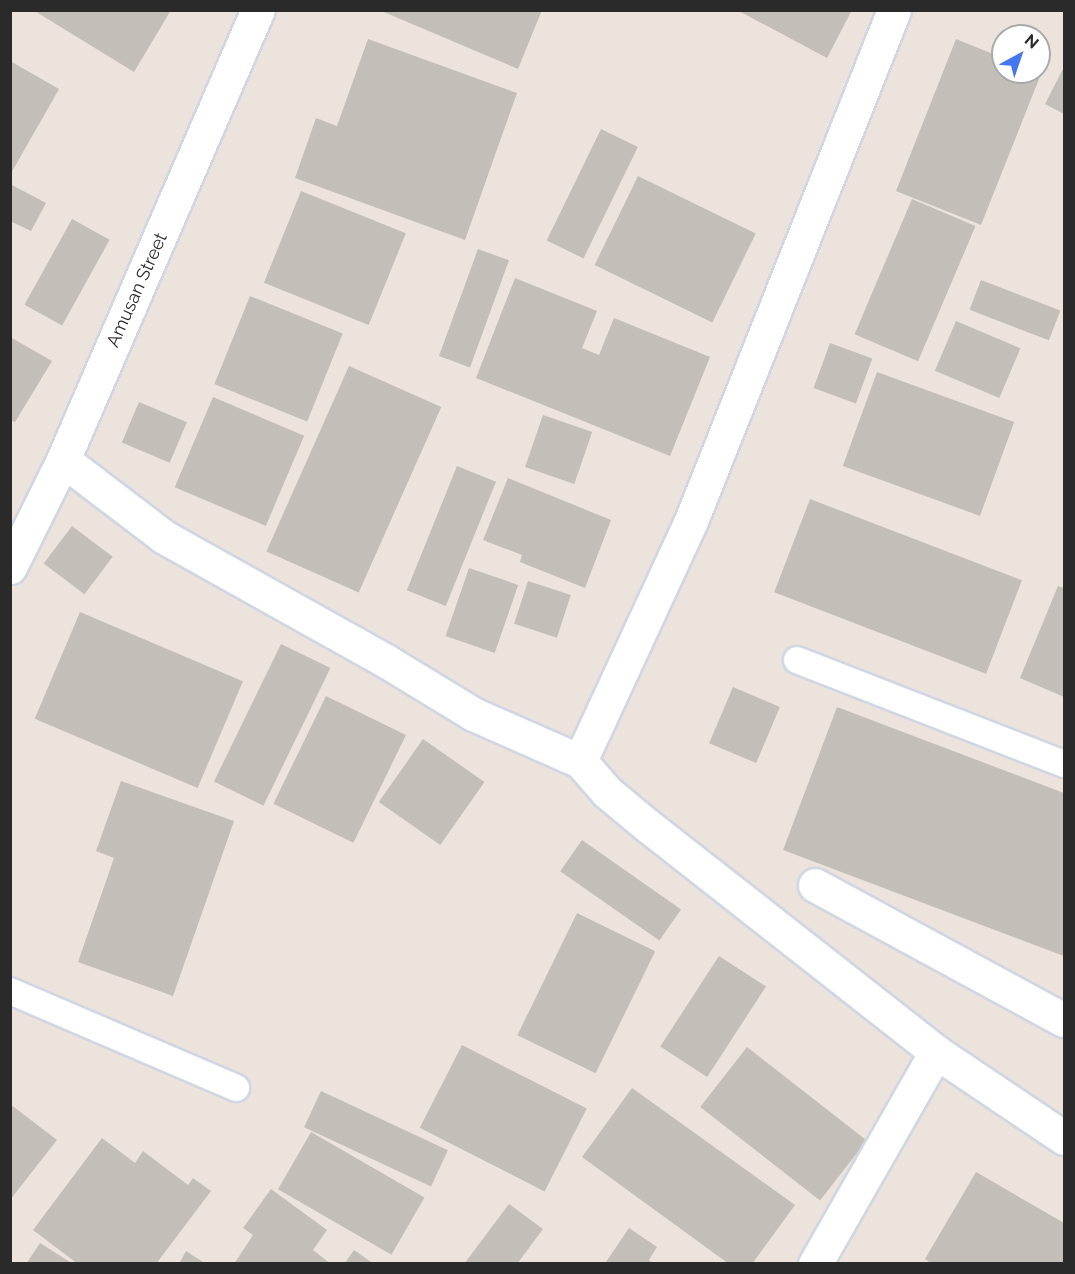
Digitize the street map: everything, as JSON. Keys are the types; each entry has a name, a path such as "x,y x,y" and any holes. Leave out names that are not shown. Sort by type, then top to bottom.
{"street":[{"name":"Amusan Street","path":"10,567 63,459 258,10"},
{"path":"580,761 692,521 894,10"},
{"path":"63,459 164,537 386,661 473,714 580,761 607,792 648,826 936,1052 1065,1138"},
{"path":"815,885 1065,1020"},
{"path":"815,1263 936,1052"}],"lane":[{"path":"797,660 1065,764"},
{"path":"10,992 236,1088"}],"building":[{"path":"33,10 171,10 134,72"},
{"path":"379,10 542,10 518,69"},
{"path":"737,10 852,10 827,58"},
{"path":"368,39 517,93 465,240 295,178 316,118 337,126"},
{"path":"956,39 991,53 991,84 1037,84 981,225 896,191"},
{"path":"10,61 59,89 10,175"},
{"path":"1064,67 1064,114 1045,104"},
{"path":"601,129 638,147 583,258 547,240"},
{"path":"638,176 756,233 712,322 595,265"},
{"path":"10,184 46,203 31,231 10,221"},
{"path":"301,191 406,233 369,325 264,283"},
{"path":"912,199 976,226 918,361 855,334"},
{"path":"72,219 110,240 62,326 24,305"},
{"path":"478,249 509,260 470,367 439,356"},
{"path":"515,278 597,311 582,348 599,355 614,318 710,357 670,456 476,378"},
{"path":"981,280 1060,310 1049,340 970,310"},
{"path":"250,296 343,333 307,422 214,384"},
{"path":"956,321 1020,348 999,398 935,371"},
{"path":"10,337 52,361 15,422 10,420"},
{"path":"830,343 872,358 856,403 814,388"},
{"path":"349,366 441,407 359,593 266,551"},
{"path":"877,372 1014,422 980,516 843,466"},
{"path":"213,397 304,436 266,526 175,487"},
{"path":"139,402 187,422 170,463 122,443"},
{"path":"543,415 592,432 574,484 525,467"},
{"path":"457,466 496,482 446,606 407,590"},
{"path":"508,478 611,520 585,588 520,562 522,555 483,540"},
{"path":"810,499 1022,580 986,674 774,592"},
{"path":"72,526 113,557 84,594 44,564"},
{"path":"469,568 518,585 495,653 446,636"},
{"path":"528,581 571,595 557,638 514,624"},
{"path":"1058,586 1064,588 1064,697 1020,678"},
{"path":"80,612 243,681 198,788 35,719"},
{"path":"281,644 330,668 263,806 214,782"},
{"path":"733,687 780,707 756,763 709,743"},
{"path":"326,696 406,735 353,843 273,804"},
{"path":"837,707 1064,793 1064,956 783,850"},
{"path":"423,739 484,782 440,845 379,802"},
{"path":"121,781 234,821 173,996 78,962 114,858 96,851"},
{"path":"582,840 681,909 659,941 560,871"},
{"path":"577,913 655,951 596,1073 517,1035"},
{"path":"719,956 766,986 707,1077 660,1047"},
{"path":"462,1045 587,1109 545,1191 420,1128"},
{"path":"747,1047 867,1141 820,1200 700,1107"},
{"path":"632,1088 795,1205 752,1264 729,1264 582,1157"},
{"path":"321,1091 448,1150 431,1186 304,1127"},
{"path":"10,1104 57,1140 10,1200"},
{"path":"311,1132 424,1198 391,1255 278,1189"},
{"path":"102,1138 135,1163 143,1151 188,1185 193,1178 211,1191 156,1264 78,1264 33,1230"},
{"path":"976,1172 1064,1223 1064,1264 932,1264 925,1259"},
{"path":"271,1189 327,1230 313,1250 331,1264 234,1264 253,1235 243,1228"},
{"path":"509,1204 543,1229 517,1264 464,1264"},
{"path":"629,1228 657,1247 649,1260 653,1264 606,1262"},
{"path":"40,1243 70,1262 69,1264 26,1264"},
{"path":"354,1250 374,1264 344,1264"},
{"path":"186,1251 206,1264 179,1264"}]}
